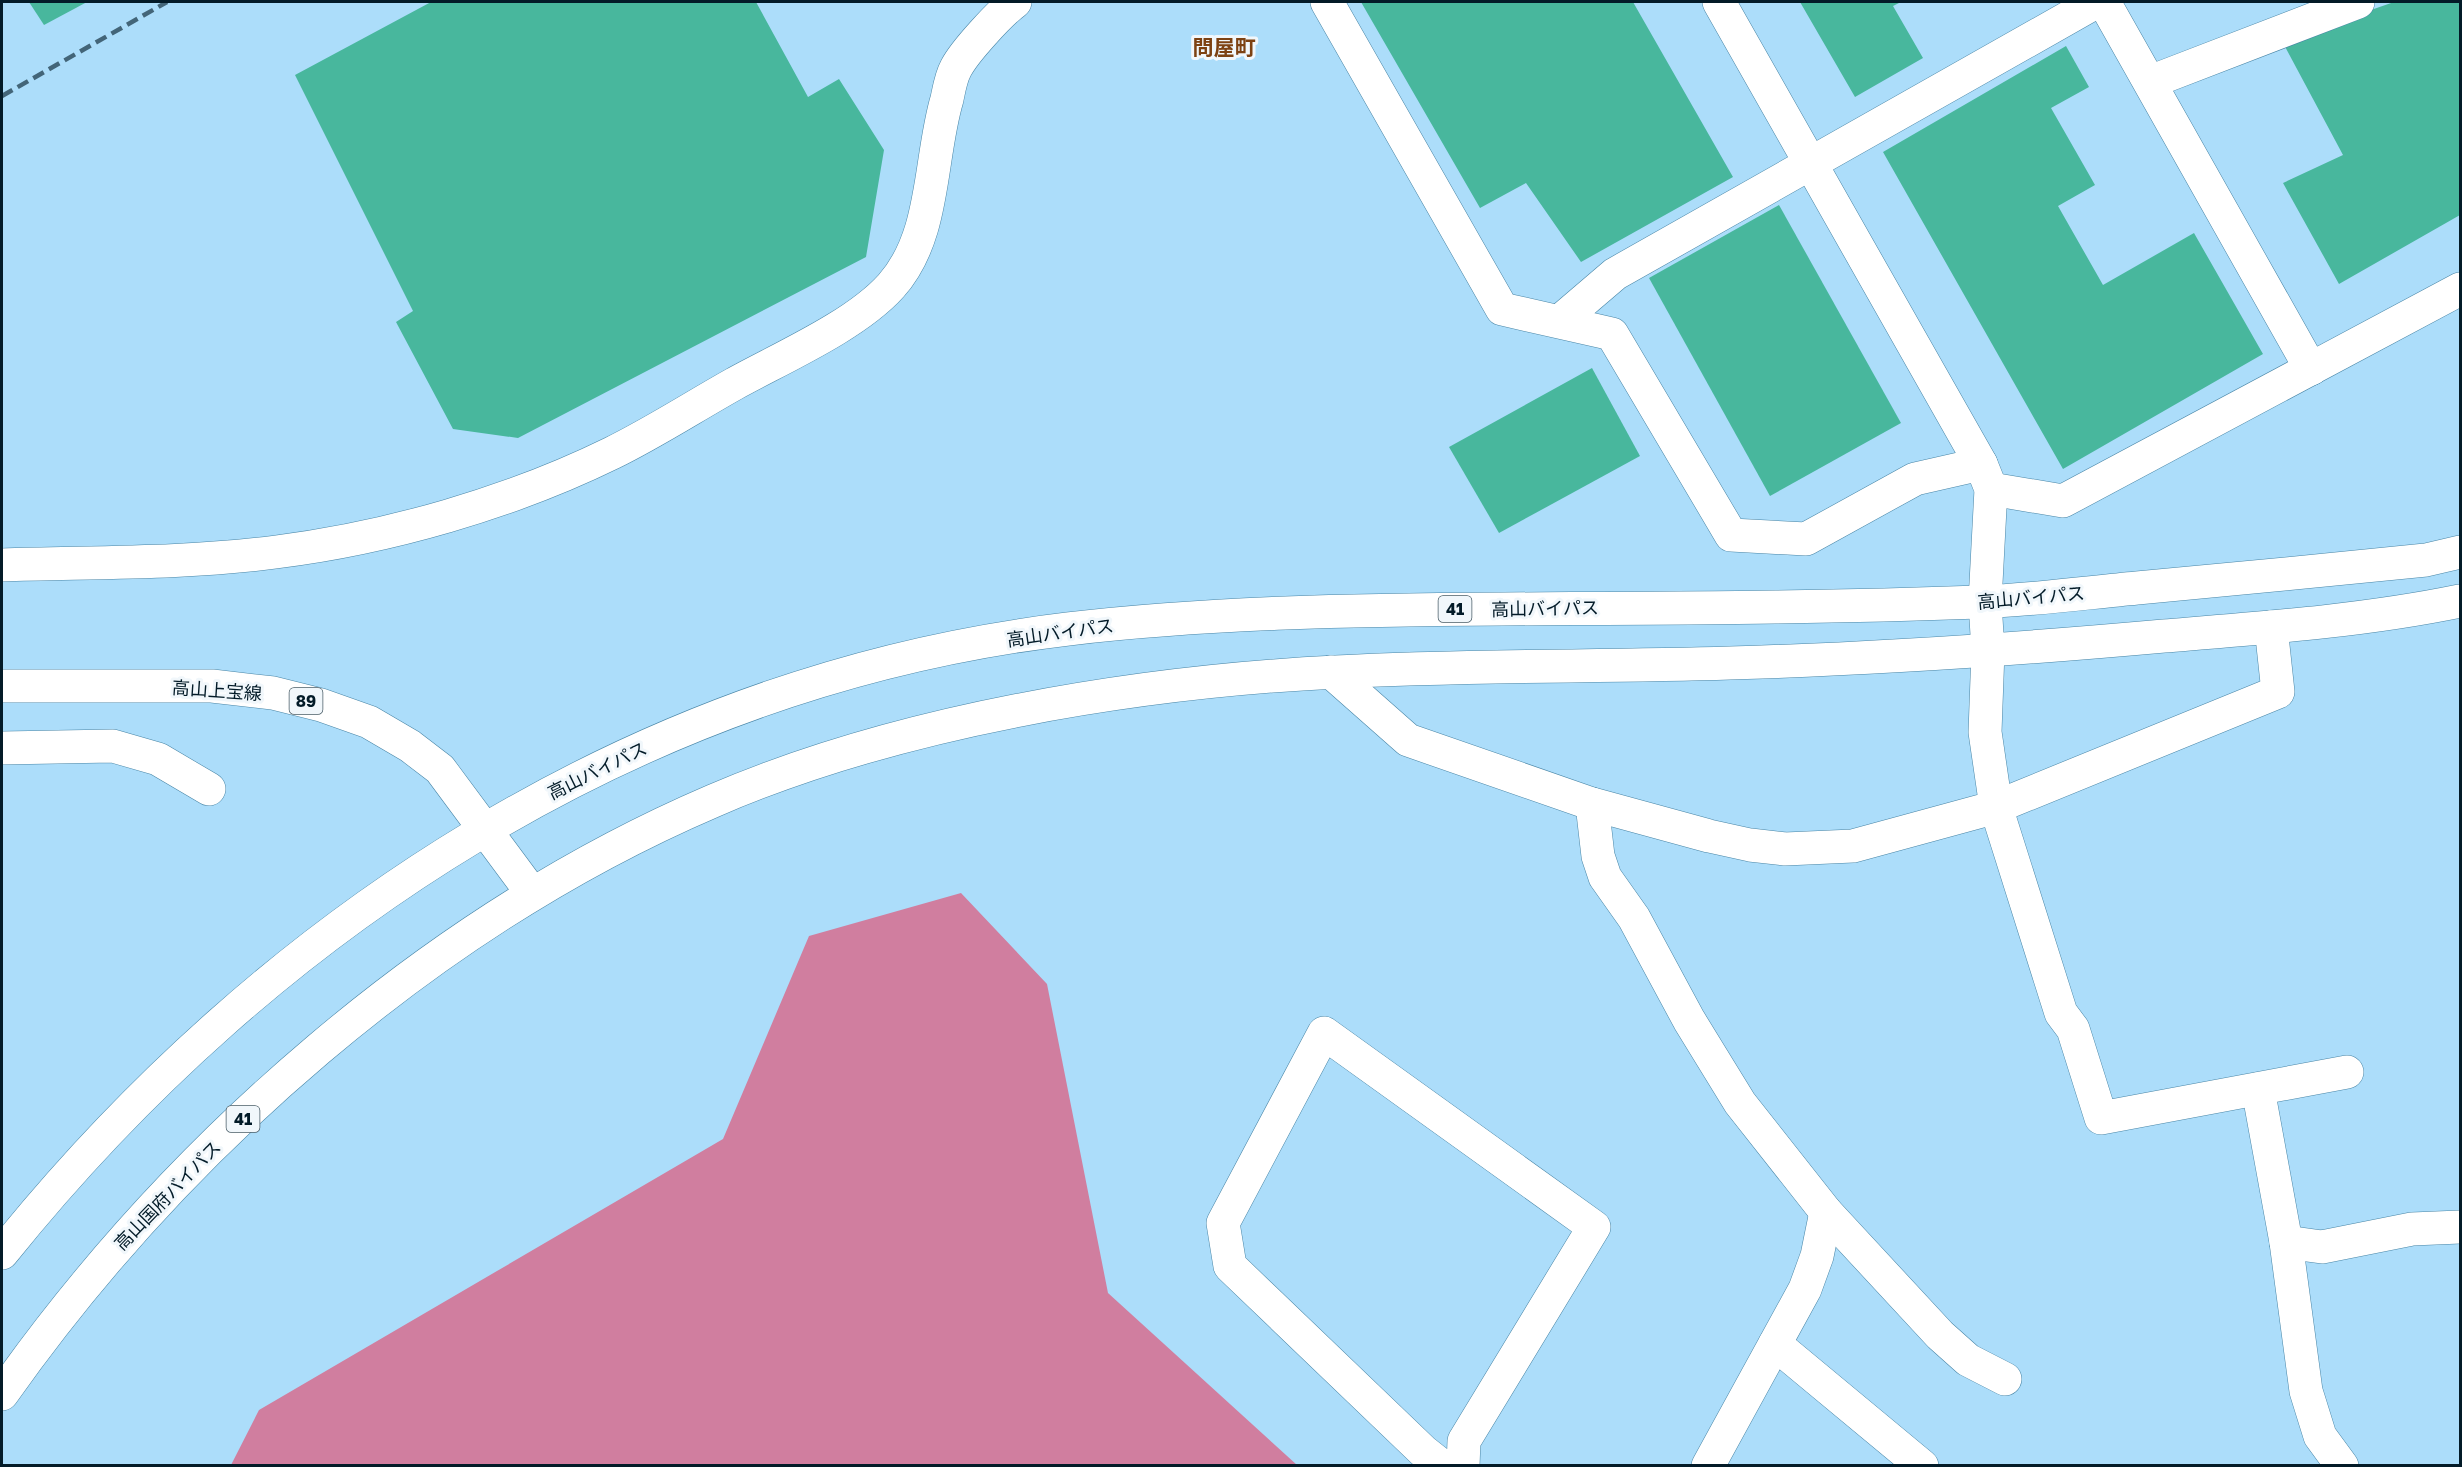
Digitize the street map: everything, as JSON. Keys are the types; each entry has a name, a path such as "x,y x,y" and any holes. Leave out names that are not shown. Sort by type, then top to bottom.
{"main road":[{"path":"2,565 195,559 273,553 341,542 438,519 513,494 611,454 851,319 891,286 913,250 927,204 941,117 956,68 1005,9 1015,2"},
{"path":"1328,2 1502,309 1612,334 1731,535 1806,539 1915,478 1986,477 2063,501 2460,289"},
{"path":"1719,2 1986,477 1985,602 1988,651 1985,732 1996,807 2061,1013 2073,1029 2101,1118 2347,1072"},
{"path":"1560,321 1615,274 2096,2"},
{"path":"2104,2 2311,369"},
{"path":"2150,82 2358,2"},
{"name":"高山バイパス","path":"485,828 580,776 692,726 809,685 931,652 1064,629 1192,617 1328,610 1985,602 2426,560 2460,552"},
{"name":"41","path":"532,893 624,841 719,798 822,760 939,728 1059,703 1189,685 1330,672 1731,663 1988,651 2271,627 2460,601"},
{"path":"1330,672 1408,740 1592,804 1750,845 1785,849 1853,846 1996,807 2278,692 2271,627"},
{"name":"高山上宝線","path":"2,686 212,686 273,693 321,705 369,722 410,746 440,769 532,893"},
{"path":"2,748 112,746 158,759 209,789"},
{"path":"1592,804 1598,856 1605,877 1634,918 1689,1020 1740,1103 1826,1212 1940,1335 1968,1360 2005,1380"},
{"name":"41","path":"2,1253 77,1163 157,1082 243,1001 336,928 485,828"},
{"name":"高山国府バイパス","path":"2,1394 51,1323 117,1246 214,1146 283,1082 365,1012 532,893"},
{"path":"1442,1466 1423,1451 1230,1266 1223,1223 1324,1033 1594,1227 1464,1441 1463,1466"},
{"path":"2258,1089 2286,1242 2306,1391 2320,1436 2342,1466"},
{"path":"1708,1466 1805,1289 1817,1256 1826,1212"},
{"path":"2286,1242 2322,1247 2412,1229 2460,1227"},
{"path":"1774,1344 1922,1466"}],"shaded area":[{"path":"961,893 1047,984 1108,1293 1297,1465 231,1465 259,1410 723,1139 809,936"}],"building":[{"path":"29,2 87,2 44,25"},
{"path":"431,2 756,2 808,97 839,79 884,150 866,257 518,438 453,429 396,322 413,311 295,75"},
{"path":"1361,2 1633,2 1733,177 1581,262 1526,183 1480,208"},
{"path":"1800,2 1901,2 1893,6 1923,58 1855,97"},
{"path":"2394,2 2460,2 2460,215 2339,284 2283,183 2343,155 2282,41"},
{"path":"2066,46 2089,87 2051,108 2095,185 2058,206 2103,285 2194,233 2263,354 2063,469 1883,152"},
{"path":"1779,205 1901,423 1770,496 1649,278"},
{"path":"1592,368 1640,456 1499,533 1449,447"}],"railway":[{"path":"2,96 167,2"}],"district":[{"name":"問屋町","path":"1224,47"}]}
